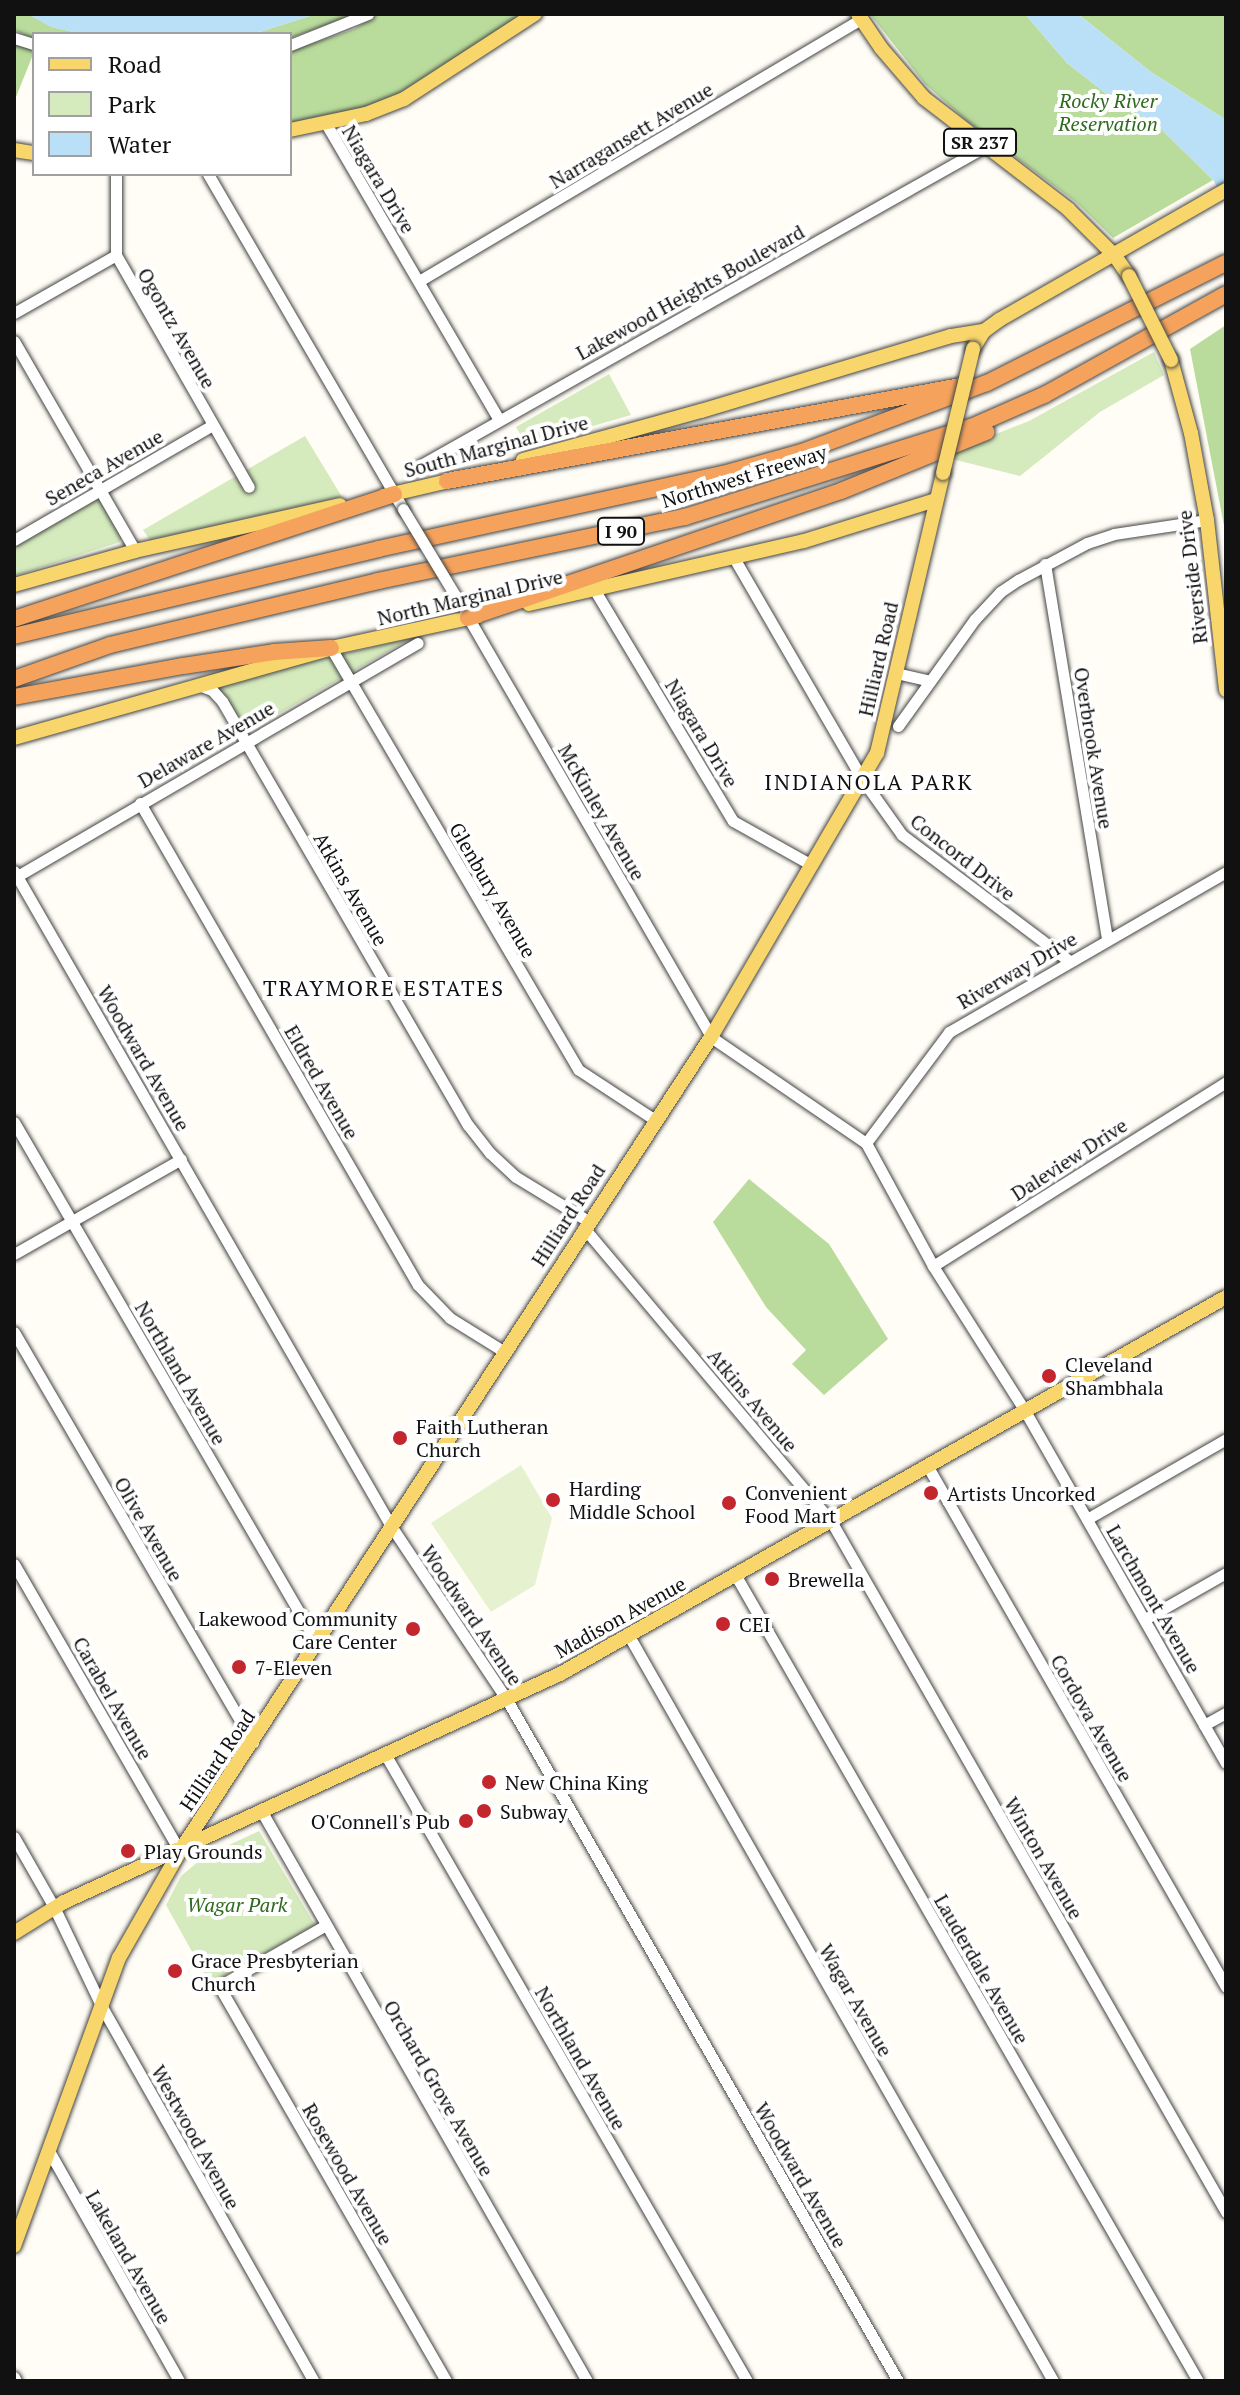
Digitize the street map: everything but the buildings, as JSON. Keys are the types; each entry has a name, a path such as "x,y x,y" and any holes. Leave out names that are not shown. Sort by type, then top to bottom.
{"highway":[{"name":"Northwest Freeway","path":"14,636 378,549 723,474 802,452 987,383 1190,284 1226,263"},
{"name":"Northwest Freeway","path":"14,679 124,642 378,581 685,517 971,427 1044,395 1226,294"},
{"path":"464,612 841,491 975,437 1040,407 1182,318"},
{"path":"447,481 546,465 941,388 987,383"},
{"path":"14,619 394,494"},
{"path":"14,697 198,663 274,652 331,648"}],"main road":[{"path":"292,130 366,114 404,99 535,14"},
{"name":"Riverside Drive","path":"860,17 924,98 1068,209 1115,256 1129,276 1171,360 1191,433 1207,520 1226,690"},
{"name":"Hilliard Road","path":"14,2246 119,1958 180,1851 253,1743 503,1351 711,1037 877,753 973,349 984,331 1226,190"},
{"name":"South Marginal Drive","path":"14,585 135,551 447,481 716,407 951,336 984,331"},
{"name":"North Marginal Drive","path":"14,738 464,612 594,589 734,558 804,541 936,500"},
{"name":"Madison Avenue","path":"14,1933 54,1907 507,1700 629,1636 1025,1411 1224,1304"}],"street":[{"path":"292,44 368,14"},
{"name":"Narragansett Avenue","path":"419,281 860,17"},
{"name":"Niagara Drive","path":"325,122 499,420"},
{"name":"Lakewood Heights Boulevard","path":"412,470 986,146"},
{"name":"Ogontz Avenue","path":"116,176 116,255 249,487"},
{"name":"McKinley Avenue","path":"209,176 711,1037 866,1143 933,1266 1025,1411"},
{"path":"14,313 116,255"},
{"path":"14,341 135,551"},
{"name":"Seneca Avenue","path":"14,540 212,425"},
{"path":"898,726 975,619 1000,592 1087,543 1114,534 1207,520"},
{"name":"Concord Drive","path":"734,558 862,779 896,827 916,848 1068,960"},
{"name":"Overbrook Avenue","path":"1045,564 1107,938"},
{"name":"Niagara Drive","path":"594,589 733,821 810,864"},
{"name":"Delaware Avenue","path":"15,875 417,643"},
{"name":"Glenbury Avenue","path":"331,648 579,1070 655,1120"},
{"path":"896,673 930,681"},
{"path":"222,701 231,677"},
{"name":"Atkins Avenue","path":"199,685 212,690 222,701 468,1125 490,1153 516,1177 586,1224 831,1521"},
{"name":"Eldred Avenue","path":"140,803 418,1285 450,1318 503,1351"},
{"name":"Riverway Drive","path":"866,1143 949,1032 1068,960 1226,872"},
{"name":"Woodward Avenue","path":"15,875 391,1526 507,1700 898,2381"},
{"name":"Daleview Drive","path":"933,1266 1226,1082"},
{"name":"Northland Avenue","path":"14,1122 317,1643"},
{"path":"14,1254 181,1159"},
{"name":"Olive Avenue","path":"14,1332 253,1743"},
{"name":"Larchmont Avenue","path":"1025,1411 1226,1763"},
{"path":"1087,1519 1226,1439"},
{"name":"Cordova Avenue","path":"928,1467 1226,1987"},
{"name":"Winton Avenue","path":"831,1521 1226,2212"},
{"name":"Carabel Avenue","path":"14,1564 180,1851"},
{"path":"1145,1619 1226,1573"},
{"name":"Lauderdale Avenue","path":"736,1576 1198,2381"},
{"name":"Wagar Avenue","path":"629,1636 1053,2381"},
{"path":"1204,1725 1226,1713"},
{"name":"Northland Avenue","path":"385,1754 747,2381"},
{"name":"Orchard Grove Avenue","path":"262,1812 587,2381"},
{"name":"Westwood Avenue","path":"14,1837 54,1907 102,2007 314,2381"},
{"name":"Rosewood Avenue","path":"326,1925 219,1986 446,2381"},
{"name":"Lakeland Avenue","path":"49,2151 179,2381"}],"green space":[{"path":"14,14 28,14 52,27 74,32 32,32 32,38 14,30"},
{"path":"316,14 357,14 292,37 292,32 259,32"},
{"path":"379,14 532,14 479,42 401,92 348,115 292,127 292,50 354,29"},
{"name":"Rocky River Reservation","path":"870,14 1025,14 1067,63 1108,95 1157,125 1213,180 1113,238 1076,202 967,121 925,84"},
{"path":"1078,14 1226,14 1226,120 1151,72"},
{"path":"14,43 32,50 32,57 14,102"},
{"path":"1226,325 1226,536 1190,349"},
{"path":"1154,352 1164,375 1100,412 1020,476 952,459 953,451 1029,421"},
{"path":"609,374 631,415 527,445 516,427"},
{"path":"305,436 342,497 150,540 143,530"},
{"path":"95,500 101,501 122,535 120,542 14,576 14,546"},
{"path":"411,638 243,734 219,692 222,683"},
{"path":"749,1179 829,1244 888,1339 824,1395 792,1364 806,1350 766,1307 713,1222"},
{"path":"521,1465 552,1518 535,1585 491,1612 431,1523"},
{"name":"Wagar Park","path":"259,1831 315,1925 210,1984 166,1905 181,1876 205,1856"}],"water":[{"path":"28,14 316,14 259,32 74,32 51,27"},
{"path":"1025,14 1078,14 1151,72 1226,120 1226,201 1213,180 1157,125 1108,95 1067,63"}],"place":[{"name":"Cleveland Shambhala","path":"1049,1376"},
{"name":"Faith Lutheran Church","path":"400,1438"},
{"name":"Artists Uncorked","path":"931,1493"},
{"name":"Harding Middle School","path":"553,1500"},
{"name":"Convenient Food Mart","path":"729,1503"},
{"name":"Brewella","path":"772,1579"},
{"name":"CEI","path":"723,1624"},
{"name":"Lakewood Community Care Center","path":"413,1629"},
{"name":"7-Eleven","path":"239,1667"},
{"name":"New China King","path":"489,1782"},
{"name":"Subway","path":"484,1811"},
{"name":"O'Connell's Pub","path":"466,1821"},
{"name":"Play Grounds","path":"128,1851"},
{"name":"Grace Presbyterian Church","path":"175,1971"}],"district":[{"name":"INDIANOLA PARK","path":"869,782"},
{"name":"TRAYMORE ESTATES","path":"384,988"}]}
